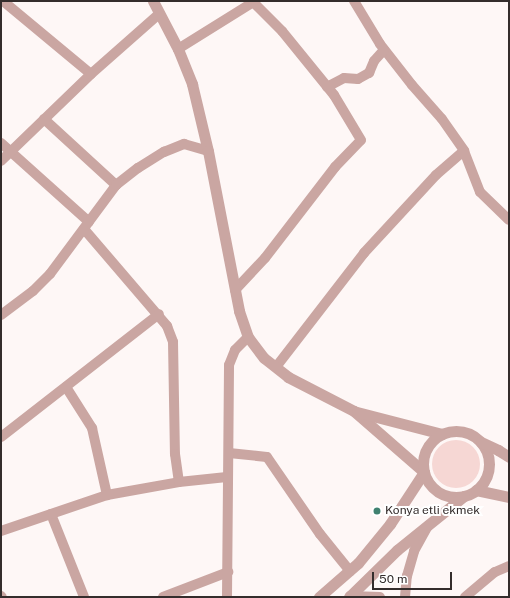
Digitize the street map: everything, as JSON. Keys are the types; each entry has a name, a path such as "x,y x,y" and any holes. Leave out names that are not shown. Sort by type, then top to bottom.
{"street":[{"path":"3,1 91,74"},
{"path":"153,1 178,49 192,84 208,151 239,310 248,337 264,358 288,376 354,411 424,472"},
{"path":"354,1 384,50 442,119 464,151 480,192 509,220"},
{"path":"178,49 254,2 282,31 327,87 360,140 334,167 265,258 235,290"},
{"path":"1,161 91,74 159,14"},
{"path":"327,87 344,78 358,79 369,73 374,61 384,50"},
{"path":"44,119 116,185"},
{"path":"1,143 87,226 159,314 167,326 173,342 175,454 179,482"},
{"path":"1,315 33,291 50,274 116,185 138,168 170,149 184,144 208,151"},
{"path":"276,367 364,252 436,175 464,151"},
{"path":"1,437 159,314"},
{"path":"227,597 229,365 235,350 248,337"},
{"path":"66,387 92,428 107,495"},
{"path":"354,411 442,434"},
{"path":"464,496 444,494 435,489 428,481 424,472 424,460 426,450 433,440 442,434 452,431 463,432 473,436 509,457"},
{"path":"350,596 383,563 428,525 464,496 476,490 486,477 489,462 487,451 481,442"},
{"path":"229,453 267,457 320,534 350,571"},
{"path":"319,597 350,571 390,524 424,472"},
{"path":"1,531 107,495 179,482 227,478"},
{"path":"476,490 509,497"},
{"path":"51,514 84,597"},
{"path":"405,597 407,576 414,551 428,525"},
{"path":"465,597 495,572 509,566"},
{"path":"163,597 228,572"},
{"path":"350,596 380,597"}],"shaded area":[{"path":"456,440 465,442 473,447 478,455 480,464 478,473 473,481 465,486 456,488 447,486 439,481 434,473 432,464 434,455 439,447 447,442"}],"place":[{"name":"Konya etli ekmek","path":"377,511"}]}
